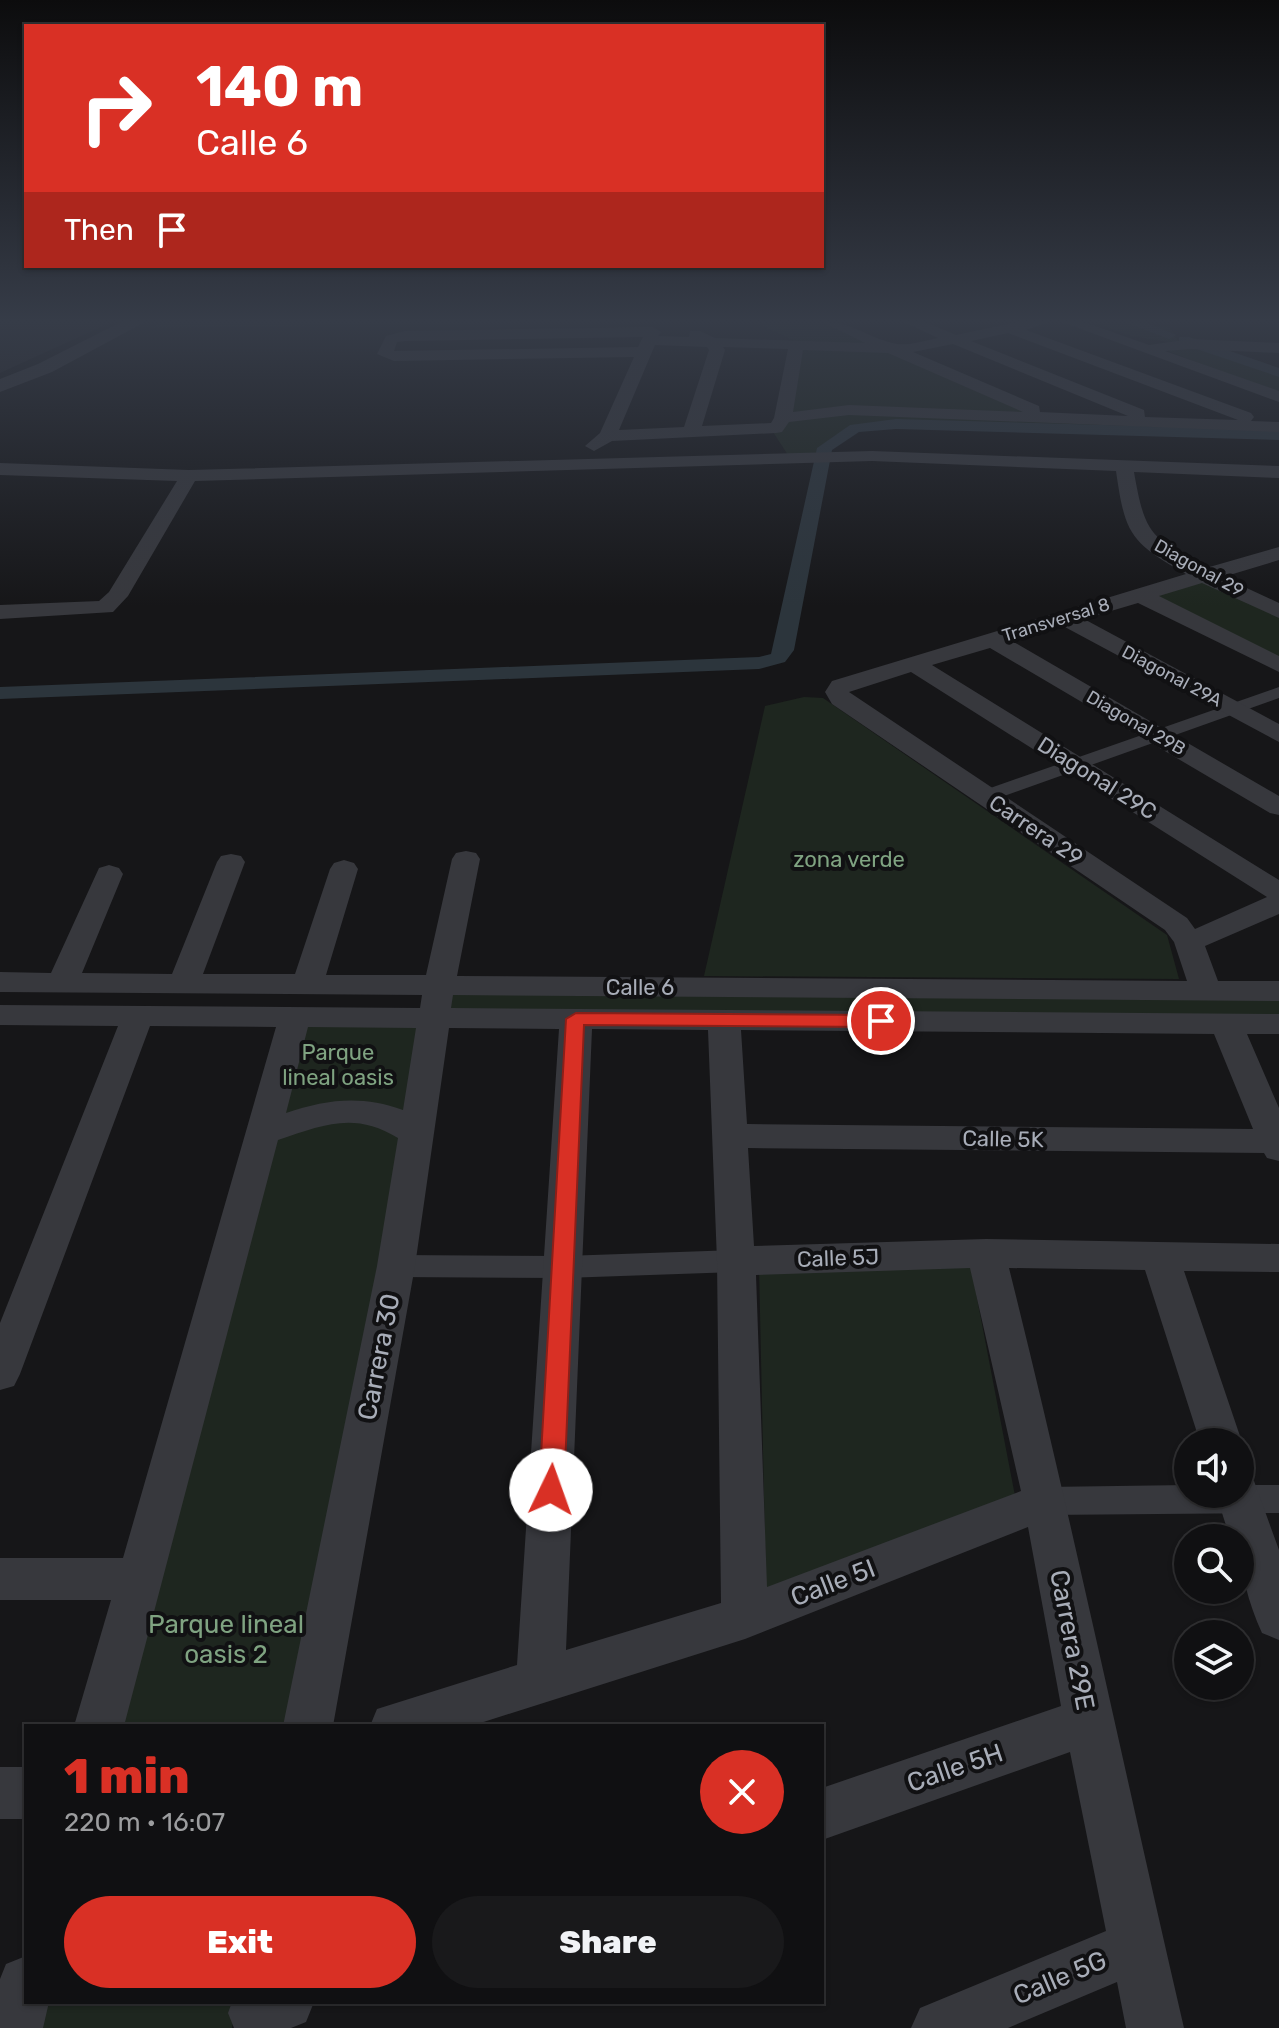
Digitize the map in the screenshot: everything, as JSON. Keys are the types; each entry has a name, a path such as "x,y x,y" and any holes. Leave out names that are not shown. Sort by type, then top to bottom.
{"street":[{"path":"571,464 608,436 616,417"},
{"path":"691,434 696,417"},
{"path":"780,423 782,417"},
{"path":"608,436 691,434 814,417"},
{"path":"1017,417 1275,427"},
{"path":"1146,417 1159,422"},
{"path":"1247,417 1275,427"},
{"path":"0,469 189,476 845,456 1279,472"},
{"name":"Diagonal 29","path":"1124,466 1132,518 1142,535 1172,558 1279,611"},
{"path":"0,612 105,607 117,596 189,476"},
{"name":"Transversal 8","path":"837,692 840,686 1279,553"},
{"path":"1140,595 1279,665"},
{"name":"Diagonal 29A","path":"1065,618 1279,734"},
{"name":"Diagonal 29B","path":"993,640 1279,807"},
{"name":"Diagonal 29C","path":"914,664 1279,892"},
{"name":"Carrera 29","path":"837,692 841,699 1176,924 1189,942 1206,991"},
{"path":"986,796 1279,692"},
{"name":"Carrera 30","path":"308,1724 396,1266 436,1002 466,859"},
{"path":"183,984 231,862"},
{"path":"100,1724 263,1133 344,869"},
{"path":"62,983 109,874"},
{"path":"1189,942 1279,903"},
{"name":"Calle 6","path":"0,982 183,984 302,1001"},
{"name":"Calle 6","path":"0,1015 138,1016 302,1001 1279,991"},
{"name":"Calle 6","path":"436,1002 576,1019 1279,1024"},
{"path":"0,1374 138,1016"},
{"path":"540,1681 576,1019"},
{"path":"724,1020 736,1261 745,1617"},
{"path":"1226,1023 1278,1144"},
{"path":"263,1133 321,1113 360,1108 386,1114 416,1133"},
{"name":"Calle 5K","path":"728,1136 1278,1144"},
{"name":"Calle 5J","path":"396,1266 564,1267 986,1253 1279,1258"},
{"name":"Carrera 29E","path":"986,1253 1045,1501 1088,1721 1155,2028"},
{"path":"1160,1256 1216,1428"},
{"name":"Calle 5I","path":"401,1724 745,1617 1045,1501 1174,1499"},
{"path":"1254,1506 1279,1618"},
{"path":"0,1579 139,1579"},
{"name":"Calle 5H","path":"824,1813 1088,1721"},
{"path":"0,1793 24,1793"},
{"name":"Calle 5G","path":"940,2028 1137,1946"},
{"path":"14,2028 24,1991"}],"green space":[{"path":"821,417 952,417 1279,429 1279,434 883,424 838,434 819,454 788,455 773,432 789,420"},
{"path":"1205,575 1279,611 1279,664 1140,595"},
{"name":"zona verde","path":"804,697 823,698 1167,935 1179,979 704,976 765,706"},
{"path":"439,985 1279,991 1279,1025 434,1018"},
{"name":"Parque lineal oasis","path":"299,1022 427,1027 412,1124 388,1109 269,1127"},
{"name":"Parque lineal oasis 2","path":"345,1114 408,1137 291,1724 120,1724 268,1138"},
{"path":"759,1266 971,1267 1016,1501 766,1588"},
{"path":"42,2004 237,2004 232,2028 36,2028"}],"waterway":[{"path":"0,693 759,663 778,658 784,650 825,448 855,428 896,424 1279,435"}],"route":[{"path":"551,1490 576,1019 881,1021"}]}
